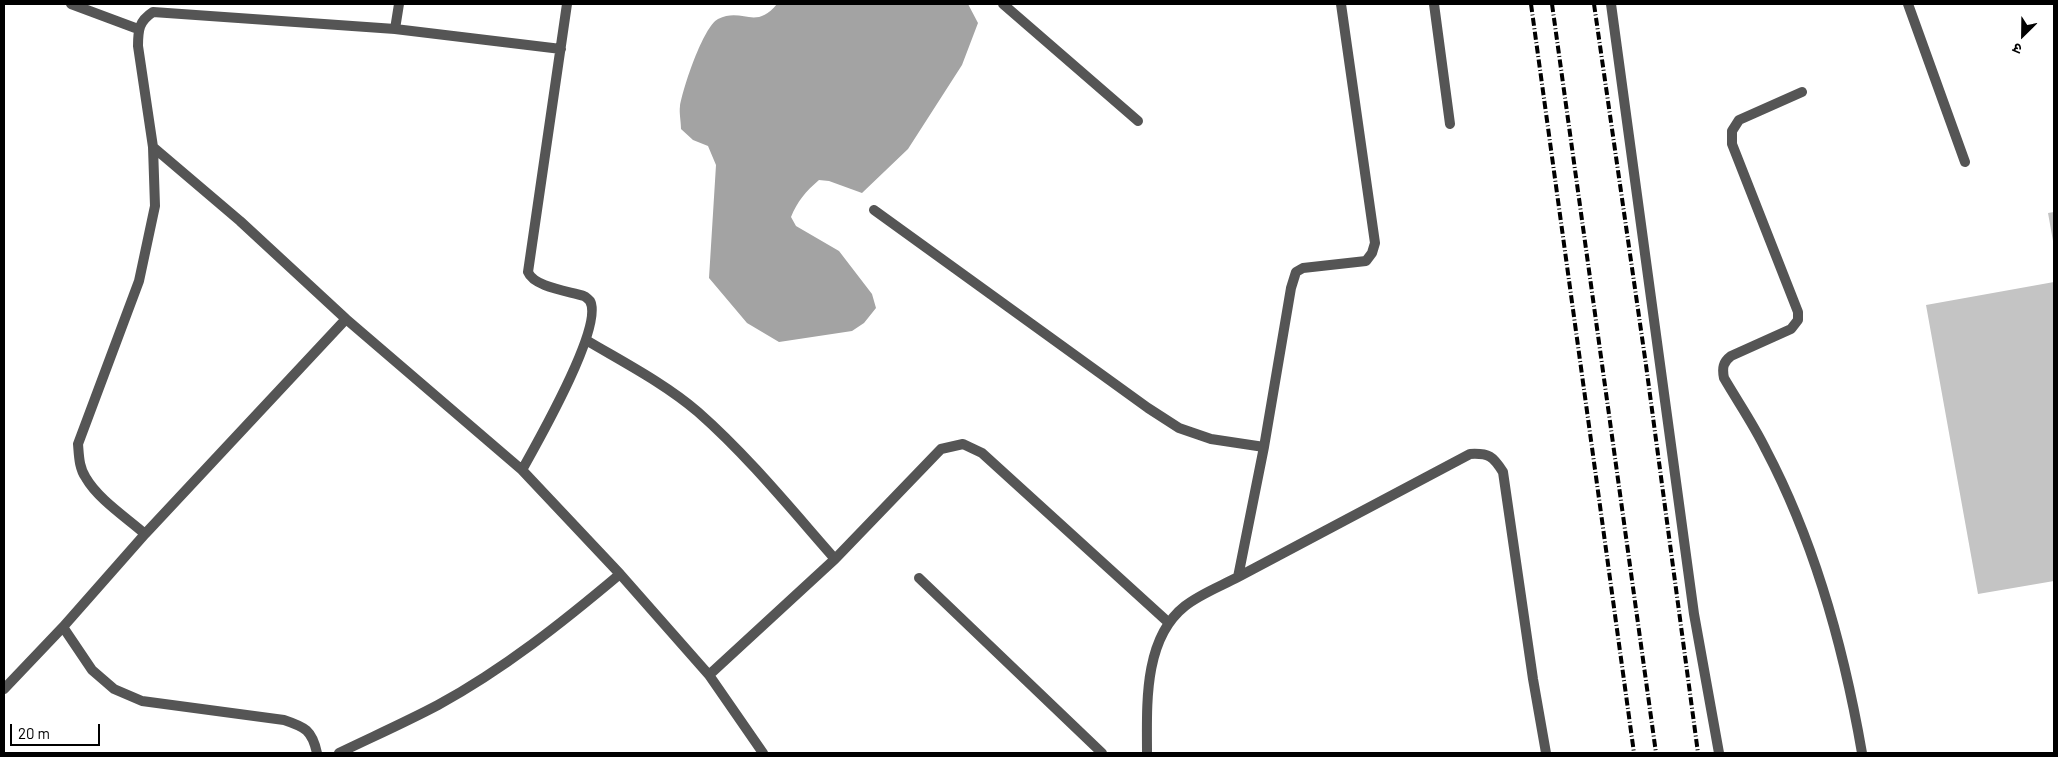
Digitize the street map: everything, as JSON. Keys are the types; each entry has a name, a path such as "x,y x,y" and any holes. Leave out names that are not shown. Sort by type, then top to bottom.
{"street":[{"path":"71,4 138,29"},
{"path":"394,30 399,4"},
{"path":"522,470 565,391 586,340 592,310 590,300 584,296 537,282 530,278 528,272 567,4"},
{"path":"1003,4 1138,120"},
{"path":"1238,577 1264,448 1291,288 1296,272 1303,268 1366,261 1372,253 1375,243 1341,4"},
{"path":"1434,4 1450,124"},
{"path":"1611,4 1694,614 1719,753"},
{"path":"1908,4 1965,162"},
{"path":"145,534 98,493 86,478 79,462 78,444 139,281 155,206 154,148 138,46 138,29 144,18 153,12 394,30 561,49"},
{"path":"1802,92 1739,120 1732,131 1732,144 1798,312 1798,320 1792,329 1731,356 1726,360 1722,368 1724,378 1766,450 1805,537 1836,627 1862,753"},
{"path":"154,148 240,221 346,319 522,470 620,574 709,675 763,753"},
{"path":"874,210 1148,408 1179,428 1211,439 1264,448"},
{"path":"4,689 63,627 145,534 346,319"},
{"path":"586,340 646,375 696,411 749,461 835,559"},
{"path":"709,675 835,559 941,449 963,444 982,453 1169,623"},
{"path":"1147,753 1147,689 1156,649 1169,623 1184,607 1470,454 1484,454 1495,459 1503,472 1533,679 1546,753"},
{"path":"339,753 439,704 509,661 566,619 620,574"},
{"path":"919,578 1102,753"},
{"path":"63,627 92,670 114,689 142,701 284,720 304,727 314,739 318,753"}],"shaded area":[{"path":"777,4 968,4 978,23 962,65 908,149 862,193 829,181 819,180 802,197 791,217 796,226 839,251 872,294 876,308 864,323 852,331 779,342 747,323 709,278 716,165 708,146 693,140 681,129 680,111 685,86 694,59 712,24 718,19 727,16 762,16"}],"building":[{"path":"2054,212 2054,241 2053,241 2048,213"},
{"path":"2054,282 2054,581 1978,594 1926,305"}],"railway":[{"path":"1531,4 1634,753"},
{"path":"1552,4 1656,753"},
{"path":"1594,4 1646,365 1698,753"}]}
